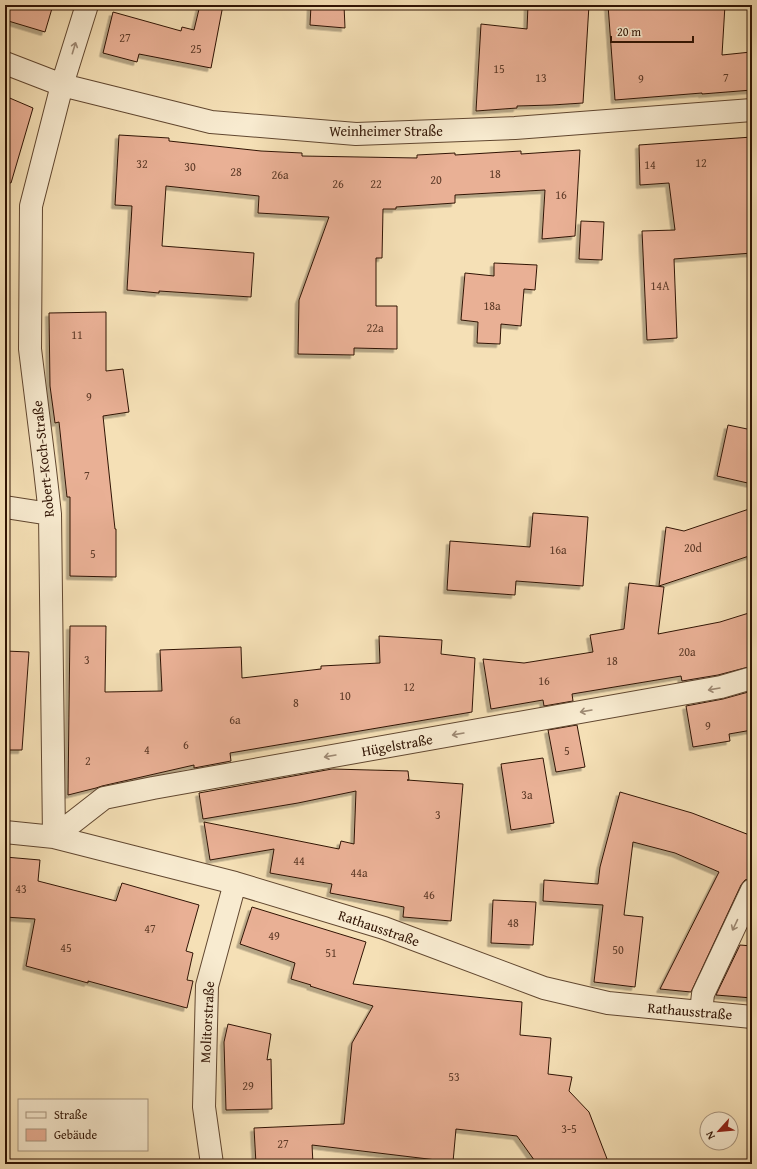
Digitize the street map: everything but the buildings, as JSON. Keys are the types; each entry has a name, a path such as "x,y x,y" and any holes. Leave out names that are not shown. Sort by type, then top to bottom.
{"street":[{"name":"Robert-Koch-Straße","path":"54,837 50,514 30,349 31,206 62,85 87,5"},
{"name":"Weinheimer Straße","path":"5,63 62,85 211,122 356,134 515,128 752,110"},
{"path":"5,507 50,514"},
{"name":"Hügelstraße","path":"54,837 104,798 721,688 752,678"},
{"name":"Rathausstraße","path":"5,832 54,837 235,882 384,928 544,988 608,1004 752,1017"},
{"name":"Molitorstraße","path":"212,1164 204,1108 207,986 235,882"},
{"path":"701,1012 703,994 752,890"}]}
